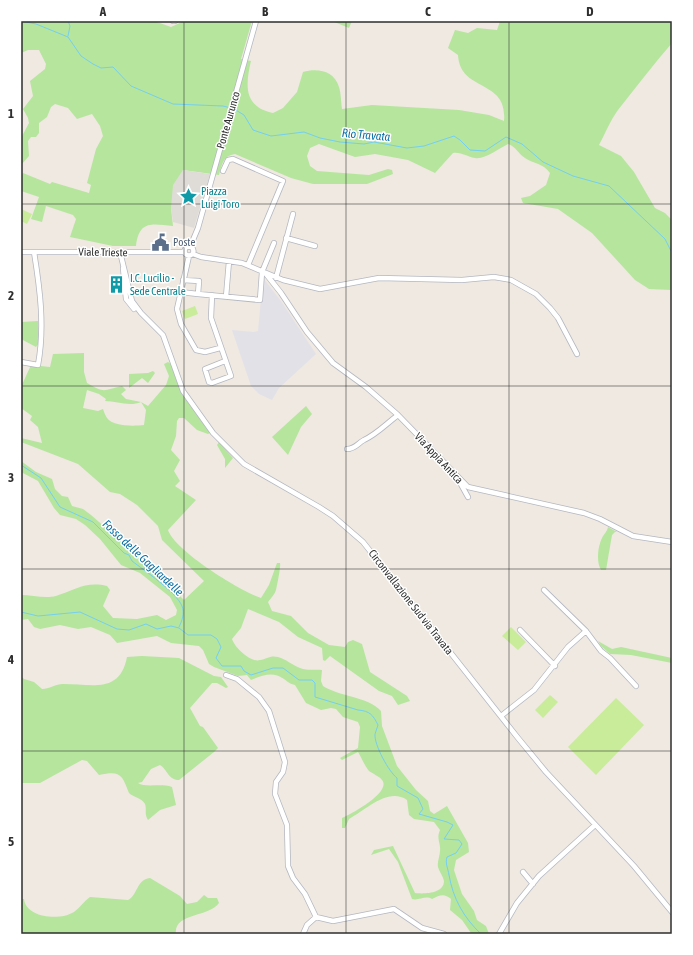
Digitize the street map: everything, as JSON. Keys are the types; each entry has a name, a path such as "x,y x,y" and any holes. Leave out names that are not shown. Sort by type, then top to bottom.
{"street":[{"name":"Ponte Aurunco","path":"190,247 195,235 256,21"},
{"path":"223,171 228,160 233,158 283,181 248,265"},
{"path":"276,278 292,214"},
{"path":"286,238 315,246"},
{"path":"180,292 260,300 264,273 274,243"},
{"path":"191,255 184,252 186,248 190,247 193,250 180,292 177,306 178,314 194,348 205,352 220,348"},
{"name":"Viale Trieste","path":"21,252 184,252"},
{"path":"21,362 38,364 42,320 34,252"},
{"name":"Circonvallazione Sud via Travata","path":"120,252 123,265 126,299 129,305 141,313 163,335 183,391 196,411 223,444 244,464 328,513 363,542 546,772 655,890 672,912"},
{"name":"Via Appia Antica","path":"191,255 248,265 264,273 281,293 307,332 333,363 366,387 398,415 471,489 559,507 600,519 633,536 672,542"},
{"path":"226,297 229,261"},
{"path":"264,273 276,278 320,288 379,278 462,280 494,277 511,280 536,294 550,308 565,331 577,354"},
{"path":"183,280 199,281 198,294"},
{"path":"212,295 211,318 220,348 225,360 230,376 212,383 209,382 205,369 225,360"},
{"path":"347,449 354,449 362,441 372,437 398,415"},
{"path":"458,476 458,480 468,497"},
{"path":"544,590 586,630 601,651 610,658 636,686"},
{"path":"520,630 555,666"},
{"path":"501,716 534,690 555,666 568,647 586,630"},
{"path":"226,675 236,679 259,697 269,711 285,762 283,772 276,782 275,794 287,825 288,866 293,878 305,894 316,917"},
{"path":"499,934 510,914 533,884 595,825"},
{"path":"523,872 533,884"},
{"path":"316,917 333,921 394,909 422,928 444,934"},
{"path":"303,934 307,925 316,917"}],"shaded area":[{"name":"Piazza Luigi Toro","path":"183,170 210,174 194,228 173,222 171,208 173,185"},
{"path":"263,278 281,301 316,354 279,388 272,400 259,394 251,386 232,330 258,331"}],"green space":[{"path":"21,21 154,21 171,27 184,21 252,21 241,59 251,61 248,79 249,94 256,106 263,110 273,113 283,108 297,92 303,72 314,70 329,74 337,81 342,109 372,105 459,110 489,115 504,121 503,107 499,98 492,91 474,81 467,75 461,67 458,55 448,48 455,30 468,33 477,28 497,30 500,21 672,21 672,43 618,110 599,145 621,156 634,172 655,208 665,213 672,220 672,292 671,290 649,289 635,280 592,233 558,209 523,203 521,198 530,196 546,185 550,173 541,165 528,160 508,144 487,156 479,158 453,153 435,173 408,160 375,154 355,157 319,144 310,148 307,156 310,166 317,171 369,175 388,169 392,170 393,174 367,184 313,184 291,178 235,154 225,159 219,175 183,170 171,208 173,226 153,225 143,228 140,232 136,246 113,246 70,237 76,219 73,215 46,206 42,222 31,219 39,197 21,191 21,176 23,173 50,184 52,182 89,193 91,185 87,183 96,149 103,136 100,126 92,114 77,119 68,108 55,104 51,107 47,117 39,123 39,133 36,137 31,137 28,141 29,156 21,165 21,138 29,123 23,109 33,96 30,81 45,69 46,64 39,50 28,50 21,53"},
{"path":"332,21 352,21 349,28"},
{"path":"21,209 32,214 27,224 21,221"},
{"path":"195,306 198,314 185,319 182,311"},
{"path":"38,321 39,343 36,347 21,339 21,322"},
{"path":"84,353 84,372 87,383 101,390 108,390 122,386 126,390 121,394 126,399 141,402 148,406 166,385 169,376 164,364 168,362 171,364 181,393 210,433 208,434 197,430 184,418 179,418 177,421 176,436 171,450 180,460 174,471 180,481 175,486 196,500 168,530 173,539 195,559 209,569 224,579 261,598 269,585 277,563 280,563 276,590 268,602 272,611 291,616 308,633 329,645 345,647 348,642 353,640 362,644 370,672 407,696 410,701 398,705 392,696 379,691 330,656 325,661 323,660 322,648 298,637 279,622 248,609 241,628 232,639 244,654 252,659 260,660 278,657 303,669 322,670 321,681 323,686 330,690 368,702 381,711 382,726 397,766 416,790 428,801 430,811 434,814 447,806 468,843 469,852 456,860 454,870 462,894 474,911 477,920 486,926 489,934 471,933 462,920 450,910 451,899 444,895 432,899 412,899 398,862 389,849 371,855 374,850 393,846 415,893 437,891 443,885 443,877 438,865 440,848 438,836 440,830 434,822 414,819 409,815 407,800 392,796 377,801 349,819 345,828 342,828 342,818 369,802 376,796 384,785 378,776 369,771 358,752 342,760 340,758 358,748 360,727 358,722 343,717 336,709 331,708 321,710 306,703 295,685 276,675 272,674 251,680 247,675 238,676 214,667 209,664 203,650 199,646 171,643 157,636 117,643 110,635 91,627 78,629 60,625 40,629 34,627 28,619 21,620 21,595 52,597 87,585 107,586 110,590 103,606 113,618 137,619 157,615 166,620 176,615 177,610 170,597 140,573 121,565 100,539 85,525 76,519 60,515 54,508 38,481 21,472 21,461 36,472 52,479 55,489 62,496 68,497 72,506 83,509 91,515 145,562 184,600 204,581 162,540 158,526 137,505 120,494 110,492 78,464 21,442 21,438 42,443 38,427 30,420 32,416 21,408 21,387 31,365 50,367 53,354","holes":["87,390 99,394 106,399 105,401 128,404 141,402 146,410 144,425 130,426 110,421 106,417 103,409 98,411 83,408"]},
{"path":"153,371 155,373 148,383 142,378 129,388 129,374 148,373"},
{"path":"306,406 312,414 301,427 288,455 272,437"},
{"path":"219,442 233,458 225,468 225,459 217,445"},
{"path":"608,527 617,532 612,535 606,570 601,570 598,563 599,550 601,541"},
{"path":"511,627 526,642 518,650 502,636"},
{"path":"598,641 612,649 621,647 672,658 672,663 631,655 610,654"},
{"path":"142,656 179,658 214,676 221,677 228,687 226,688 217,683 212,683 190,708 200,726 203,727 218,748 179,780 175,780 170,777 160,765 151,769 142,782 138,783 172,787 176,805 160,810 148,820 146,816 145,804 142,800 129,793 120,775 112,773 99,775 87,761 82,760 40,783 21,783 21,676 24,679 34,682 42,689 63,684 103,684 111,682 118,677 123,669 127,657"},
{"path":"550,695 558,702 543,718 535,710"},
{"path":"616,698 644,725 596,775 568,747"},
{"path":"150,878 180,896 187,904 197,902 204,895 208,898 217,898 219,903 208,911 180,922 177,927 176,934 21,934 21,899 24,899 26,905 37,914 53,917 68,915 78,909 90,897 128,900 134,895 145,879"}],"waterway":[{"name":"Rio Travata","path":"21,21 36,24 68,37 81,56 93,64 101,68 113,67 131,86 173,104 223,106 231,108"},
{"path":"68,21 70,26 68,36"},
{"name":"Rio Travata","path":"234,109 244,115 253,130 271,136 304,132 320,138 340,142 364,144 374,142 407,148 424,146 454,136 470,150 485,151 506,137 522,144 543,162 573,176 609,186 665,239 672,253"},
{"name":"Fosso delle Gagliardelle","path":"21,465 41,478 60,507 93,522 124,553 129,555 132,561 160,582 179,600 183,609 183,617 179,627"},
{"path":"21,612 38,616 80,612 117,629 129,630 146,624 157,629 171,626 179,628 188,635 211,635 217,639 221,647 216,658 222,666 241,666 244,671 251,675 273,668 283,668 299,680 312,680 315,683 315,697 371,714 378,725 375,739 379,751 386,764 397,778 397,786 418,798 423,809 419,814 453,825 444,839 459,840 462,844 456,853 447,857 446,859 453,892 464,914 481,934"}],"place":[{"name":"Piazza Luigi Toro","path":"188,197"},
{"name":"Poste","path":"160,242"},
{"name":"I.C. Lucilio - Sede Centrale","path":"117,284"}]}
